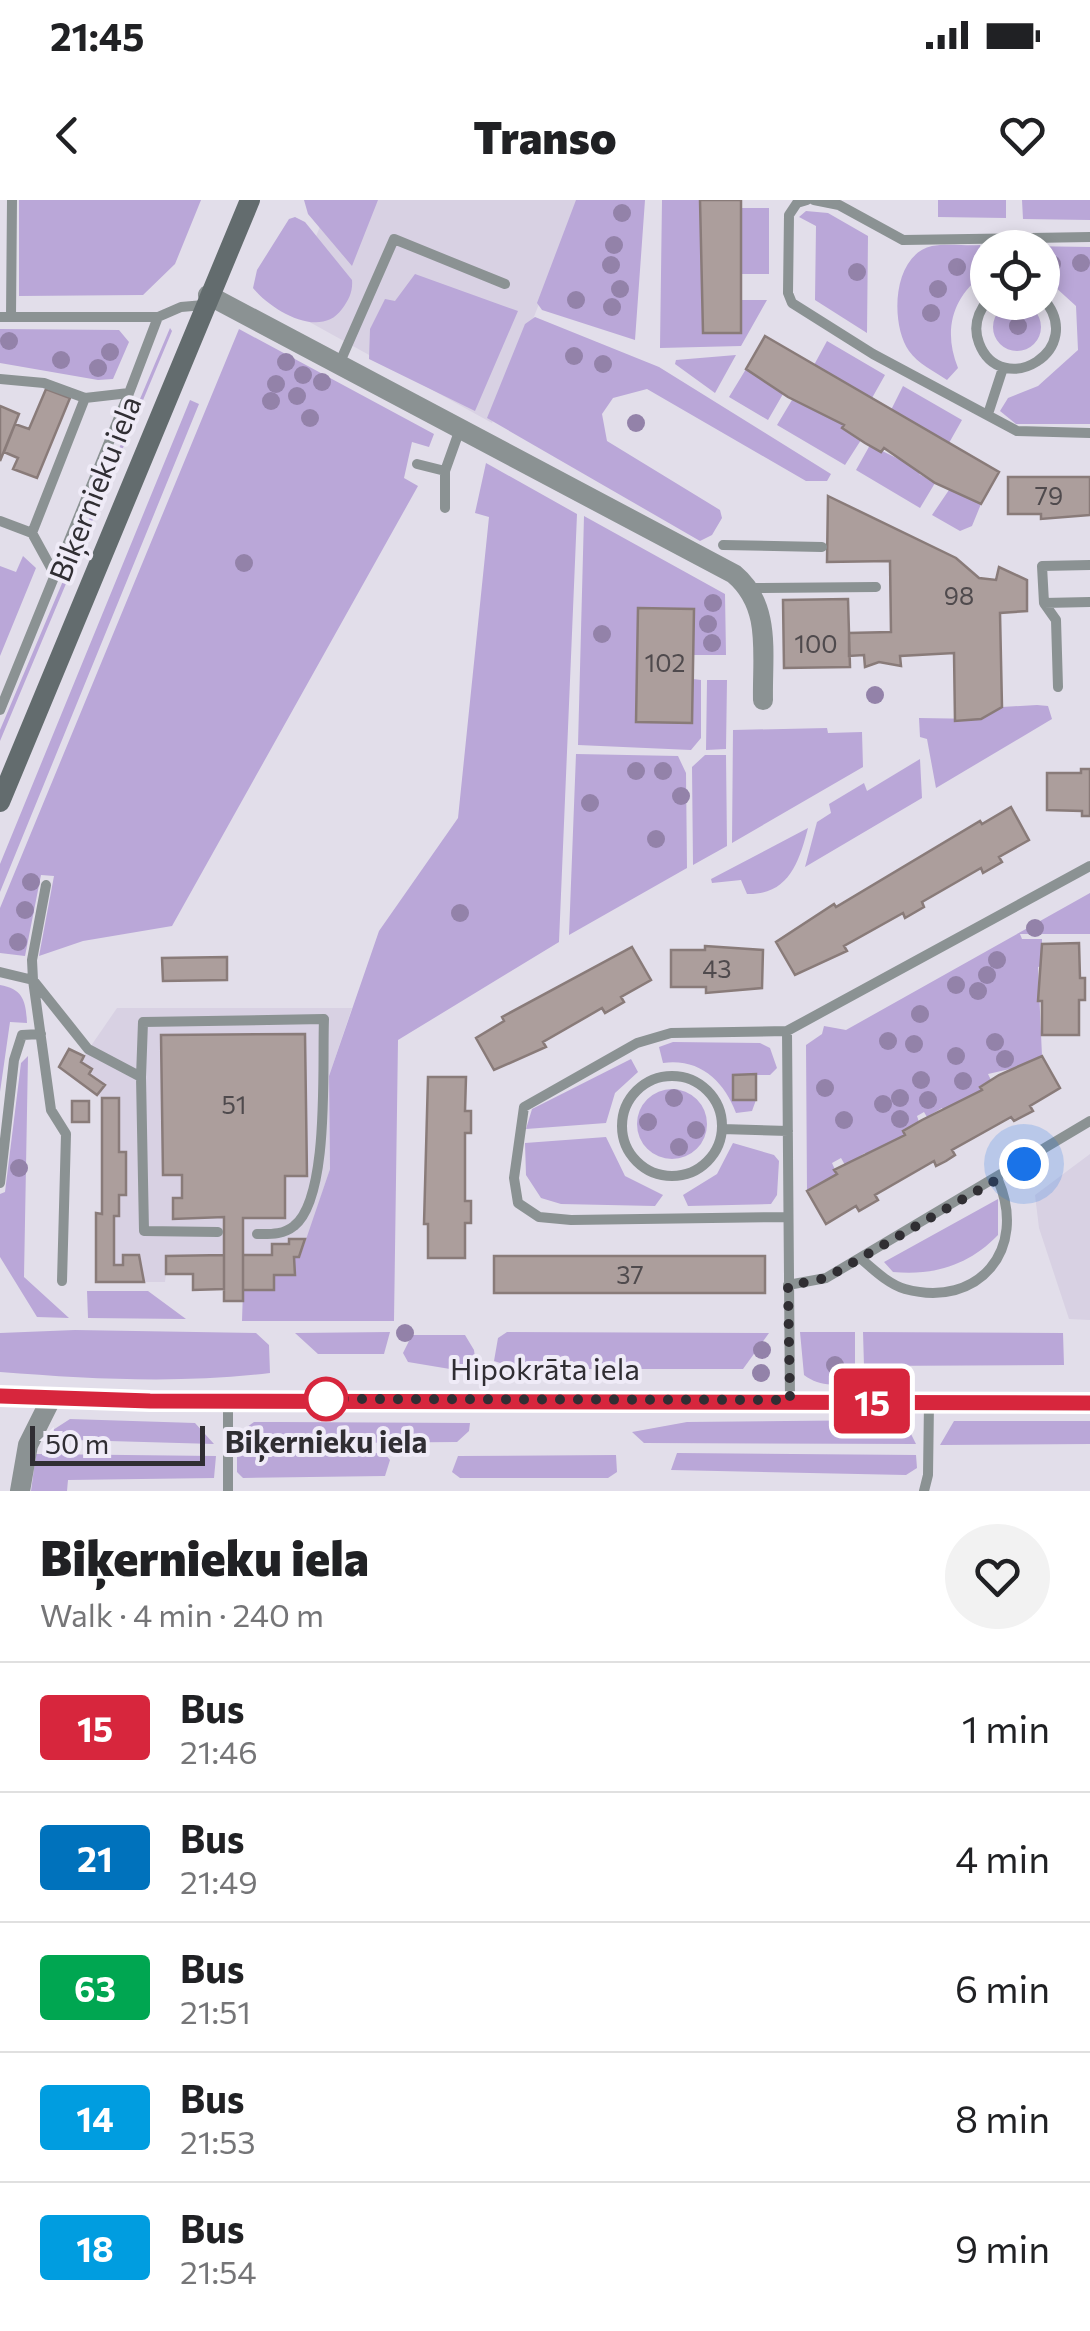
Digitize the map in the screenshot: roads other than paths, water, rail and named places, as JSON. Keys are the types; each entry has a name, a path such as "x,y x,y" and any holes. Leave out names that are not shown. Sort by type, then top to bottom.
{"street":[{"name":"Biķernieku iela","path":"0,802 250,200"},
{"path":"206,300 340,362 734,574 750,588 761,607 764,700"},
{"name":"Hipokrāta iela","path":"0,1396 1090,1403"},
{"path":"20,1491 28,1445 51,1399"}],"lane":[{"path":"12,200 5,317 158,317 206,300"},
{"path":"1090,237 903,240 839,205 810,200 797,203 790,214 788,293 792,303 873,354 1017,431 1090,433"},
{"path":"340,362 394,239 505,284"},
{"path":"0,710 158,317"},
{"path":"977,320 978,340 989,358 1003,368 1034,365 1054,346 1057,320"},
{"path":"988,414 1003,368"},
{"path":"0,379 44,383 85,398 129,393"},
{"path":"32,534 85,398"},
{"path":"445,508 445,471 461,428"},
{"path":"417,464 445,471"},
{"path":"0,521 32,534 55,575"},
{"path":"723,546 822,547"},
{"path":"1058,687 1056,620 1044,603 1042,566 1090,566"},
{"path":"750,588 876,587"},
{"path":"1044,603 1090,602"},
{"path":"0,677 12,682"},
{"path":"787,1218 610,1221 539,1217 518,1203 514,1178 518,1128 524,1107 538,1095 637,1043 671,1033 787,1031 1090,866"},
{"path":"46,885 32,960 51,1110 66,1134 62,1281"},
{"path":"0,972 33,980 88,1049 141,1077"},
{"path":"218,1232 144,1231 143,1022 324,1019 320,1177 298,1224 281,1233 256,1234"},
{"path":"787,1031 790,1400"},
{"path":"0,1183 14,1060 22,1036 41,1034"},
{"path":"668,1076 692,1080 711,1095 722,1129 713,1155 704,1165 678,1176 652,1172 640,1164 631,1154 622,1128 635,1092 668,1076"},
{"path":"788,1286 826,1278 998,1180 1090,1122"},
{"path":"722,1129 788,1131"},
{"path":"860,1258 902,1289 951,1291 969,1284 1004,1250 1009,1235 1007,1202 998,1180"},
{"path":"228,1399 228,1491"},
{"path":"926,1490 928,1402"}],"place":[{"name":"Biķernieku iela","path":"326,1399"}]}
